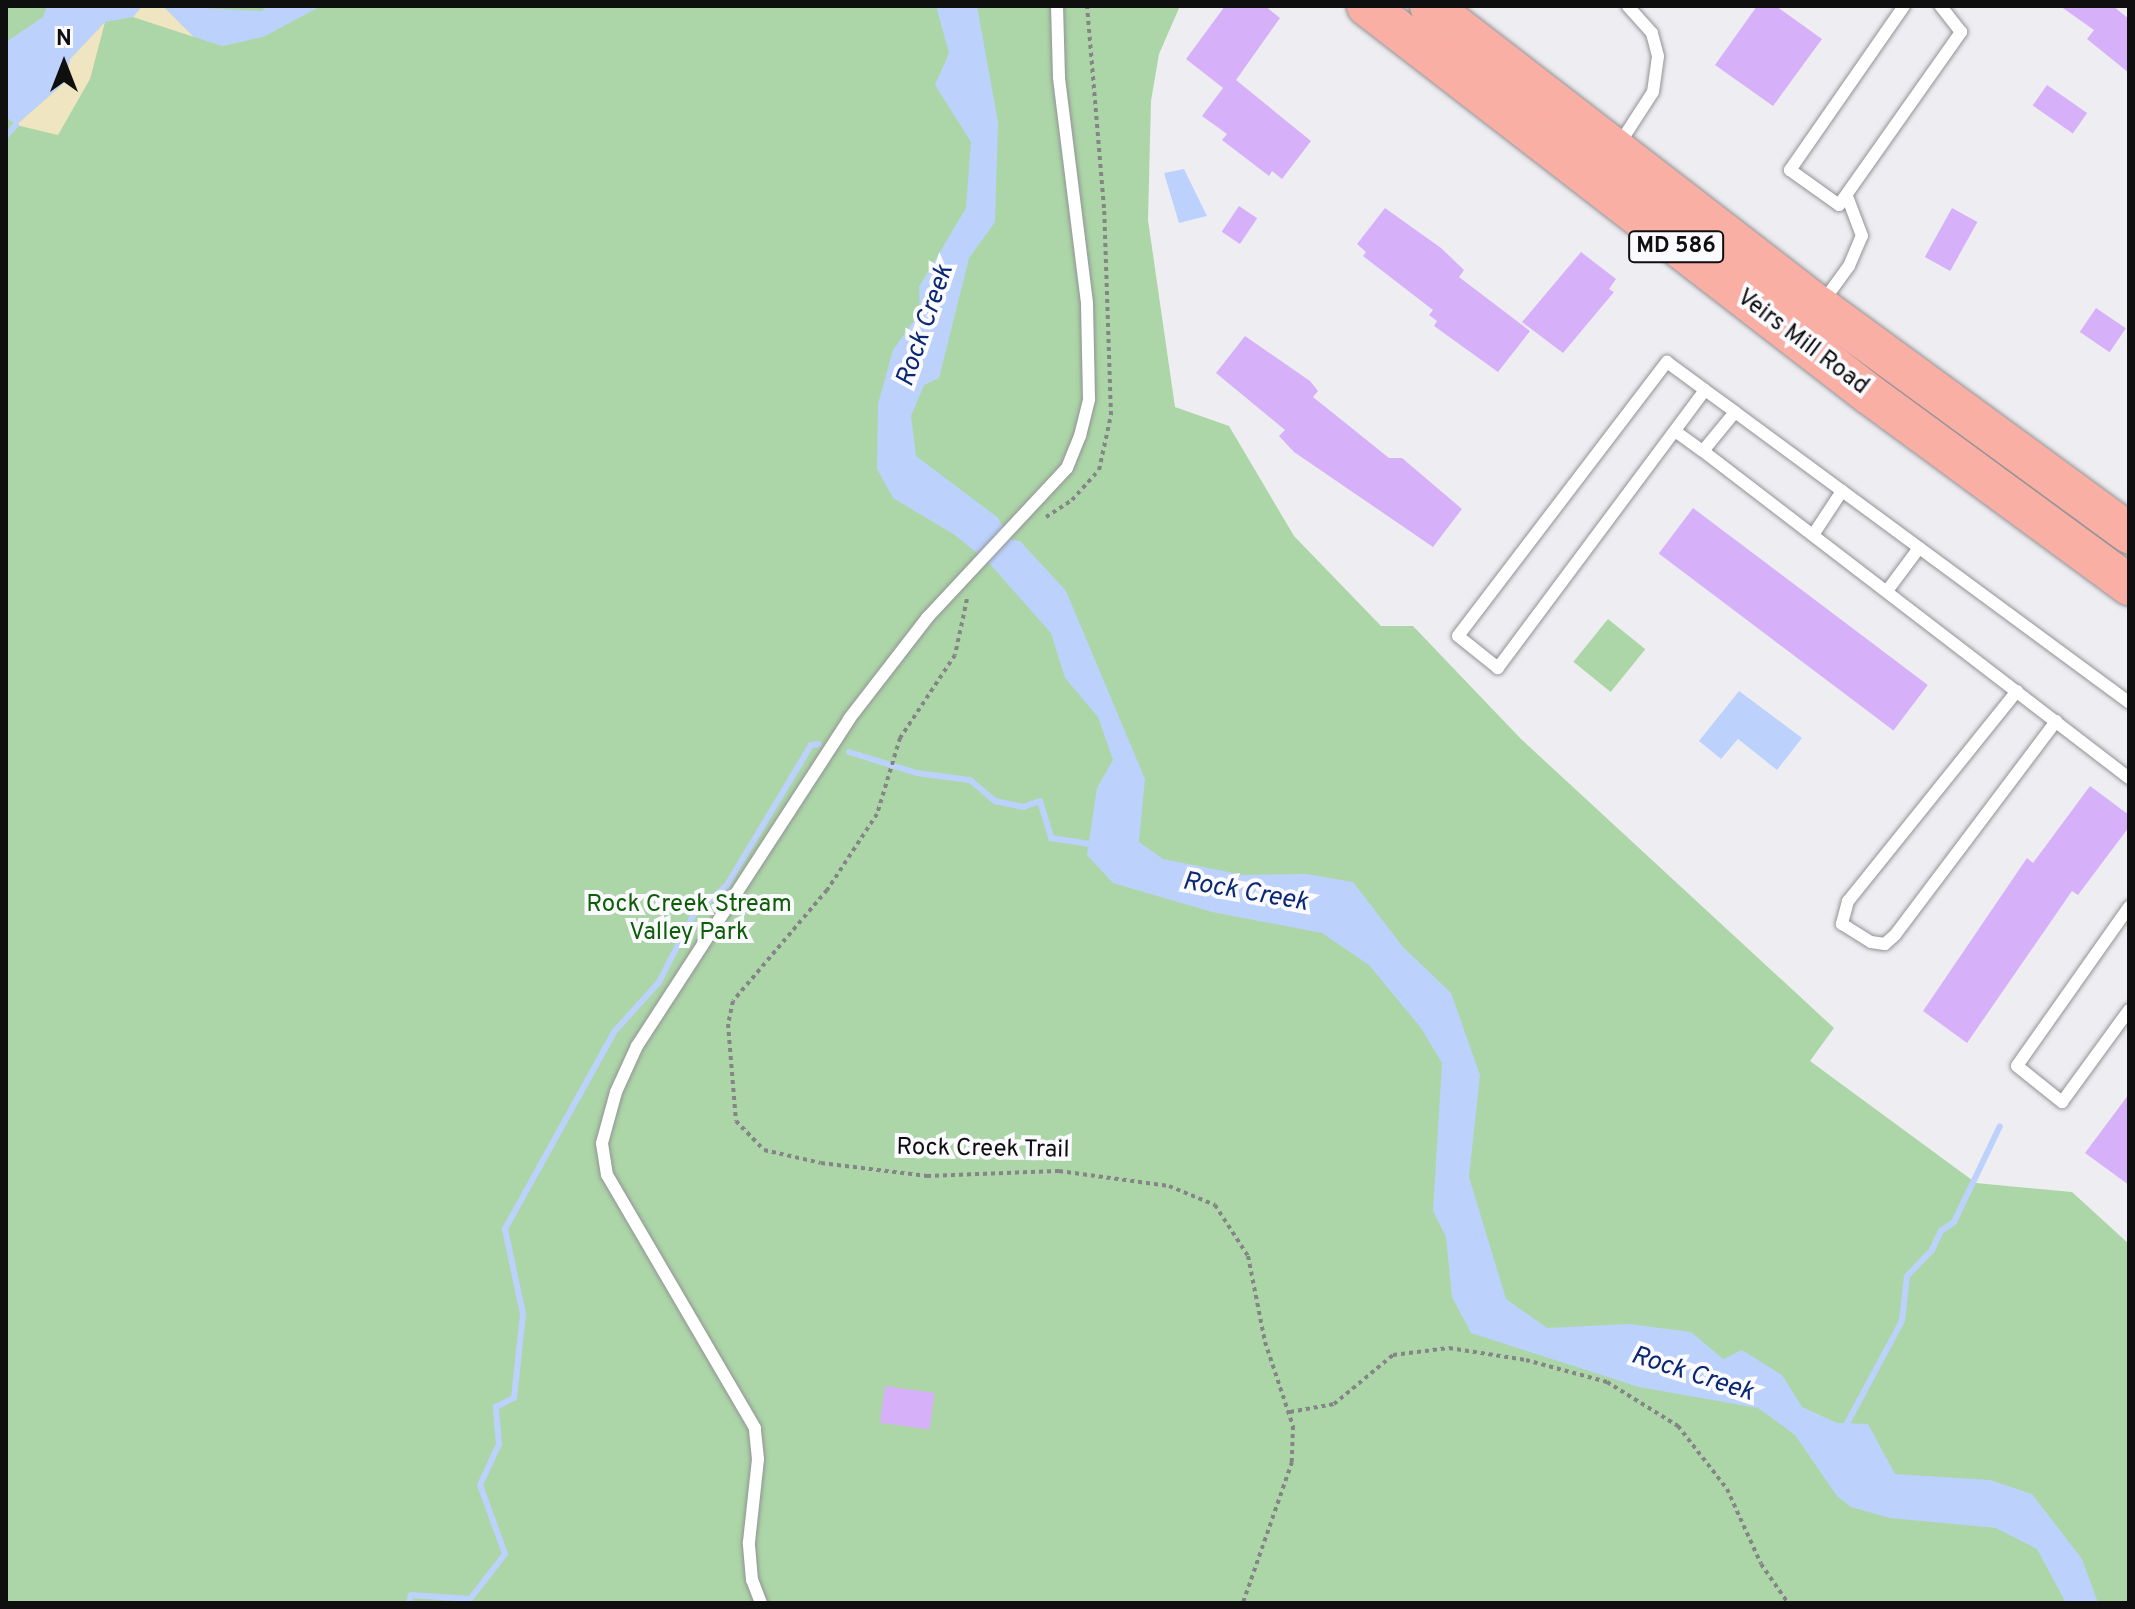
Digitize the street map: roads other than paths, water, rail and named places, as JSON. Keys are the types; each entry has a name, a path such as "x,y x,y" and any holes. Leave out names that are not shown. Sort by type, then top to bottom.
{"main road":[{"name":"Veirs Mill Road","path":"1367,6 1869,394 2129,585"},
{"name":"Veirs Mill Road","path":"1430,6 1820,307 2129,533"},
{"path":"1869,394 1893,361"}],"lane":[{"path":"761,1603 752,1580 749,1542 758,1459 755,1428 607,1175 602,1143 616,1092 637,1046 878,677 968,572 1013,529 1067,468 1089,399 1087,303 1059,77 1057,6"},
{"path":"1615,151 1653,92 1658,56 1652,33 1628,6"},
{"path":"1904,6 1790,170 1839,205 1961,32 1941,6"},
{"path":"1820,307 1849,266 1862,236 1847,196"},
{"path":"1705,390 1498,668 1458,636 1667,362 2129,702"},
{"path":"1703,451 1735,412"},
{"path":"1675,431 2129,778"},
{"path":"1813,535 1842,491"},
{"path":"1887,591 1919,548"},
{"path":"2017,691 1848,901 1842,924 1871,942 1885,944 1895,935 2056,721"},
{"path":"2129,907 2017,1066 2062,1102 2129,1010"}],"water":[{"path":"47,6 142,6 133,17 105,22 70,59 65,82 16,125 6,117 6,42 43,17"},
{"path":"163,6 262,11 267,6 321,6 263,37 222,46 194,37"},
{"name":"Rock Creek","path":"936,6 977,6 998,122 995,222 969,258 939,378 924,385 911,416 916,456 997,517 1012,540 1020,541 1066,591 1145,779 1139,842 1163,859 1243,875 1306,874 1353,882 1403,947 1451,993 1480,1075 1469,1177 1506,1299 1547,1328 1629,1324 1691,1332 1723,1359 1742,1350 1782,1375 1802,1407 1837,1423 1868,1424 1895,1474 1990,1480 2032,1494 2082,1559 2098,1603 2066,1603 2037,1549 1996,1528 1890,1518 1851,1507 1837,1496 1795,1435 1758,1408 1639,1387 1471,1333 1452,1297 1446,1237 1433,1211 1442,1063 1421,1028 1369,965 1322,933 1212,912 1113,883 1087,855 1097,788 1113,760 1098,717 1065,678 1051,633 988,562 955,535 893,498 877,469 878,404 893,350 920,312 919,287 966,208 971,142 935,85 949,53"},
{"path":"1184,169 1207,216 1179,223 1164,173"},
{"path":"1739,691 1802,738 1777,770 1738,739 1721,759 1699,741"}],"waterway":[{"path":"6,136 16,125"},
{"path":"409,1603 411,1595 470,1599 505,1554 480,1485 499,1444 496,1407 514,1398 523,1314 505,1229 614,1032 659,982 694,914 727,885 811,745 819,744"},
{"path":"849,752 917,773 970,780 995,801 1023,807 1040,801 1051,838 1096,845"},
{"path":"1844,1429 1902,1321 1907,1276 1932,1250 1941,1231 1954,1222 2000,1126"}],"park label":[{"name":"Rock Creek Stream Valley Park","path":"689,920"}]}
